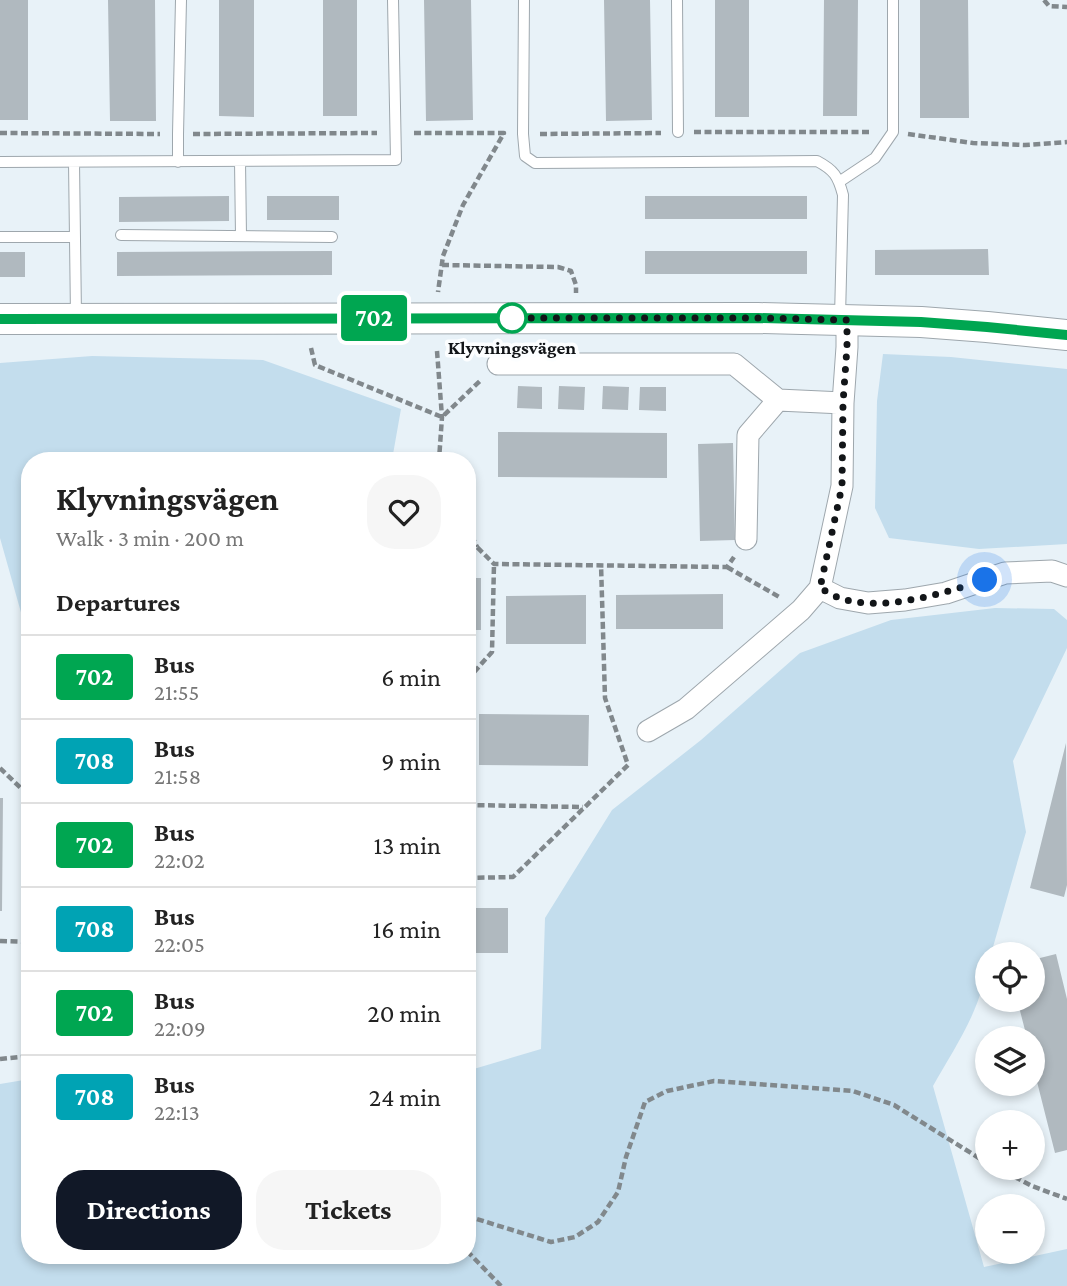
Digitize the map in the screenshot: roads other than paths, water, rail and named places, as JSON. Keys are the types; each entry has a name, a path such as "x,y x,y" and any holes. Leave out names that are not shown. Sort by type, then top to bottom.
{"street":[{"path":"0,319 758,318 974,326 1067,335"},
{"path":"648,731 686,709 801,610 820,588 842,486 847,347 843,320"},
{"path":"498,364 734,364 778,400 843,403"},
{"path":"746,539 748,435 778,400"},
{"path":"820,588 840,598 868,603 946,593 1004,573 1052,571 1067,576"}],"lane":[{"path":"178,162 181,0"},
{"path":"0,162 396,160 393,0"},
{"path":"524,0 525,156 536,163 817,162 830,168 843,195 843,320"},
{"path":"677,0 678,132"},
{"path":"839,182 875,158 894,132 893,0"},
{"path":"74,162 76,318"},
{"path":"240,162 241,236"},
{"path":"121,235 332,237"},
{"path":"0,237 74,237"}],"place":[{"name":"Klyvningsvägen","path":"512,318"}]}
